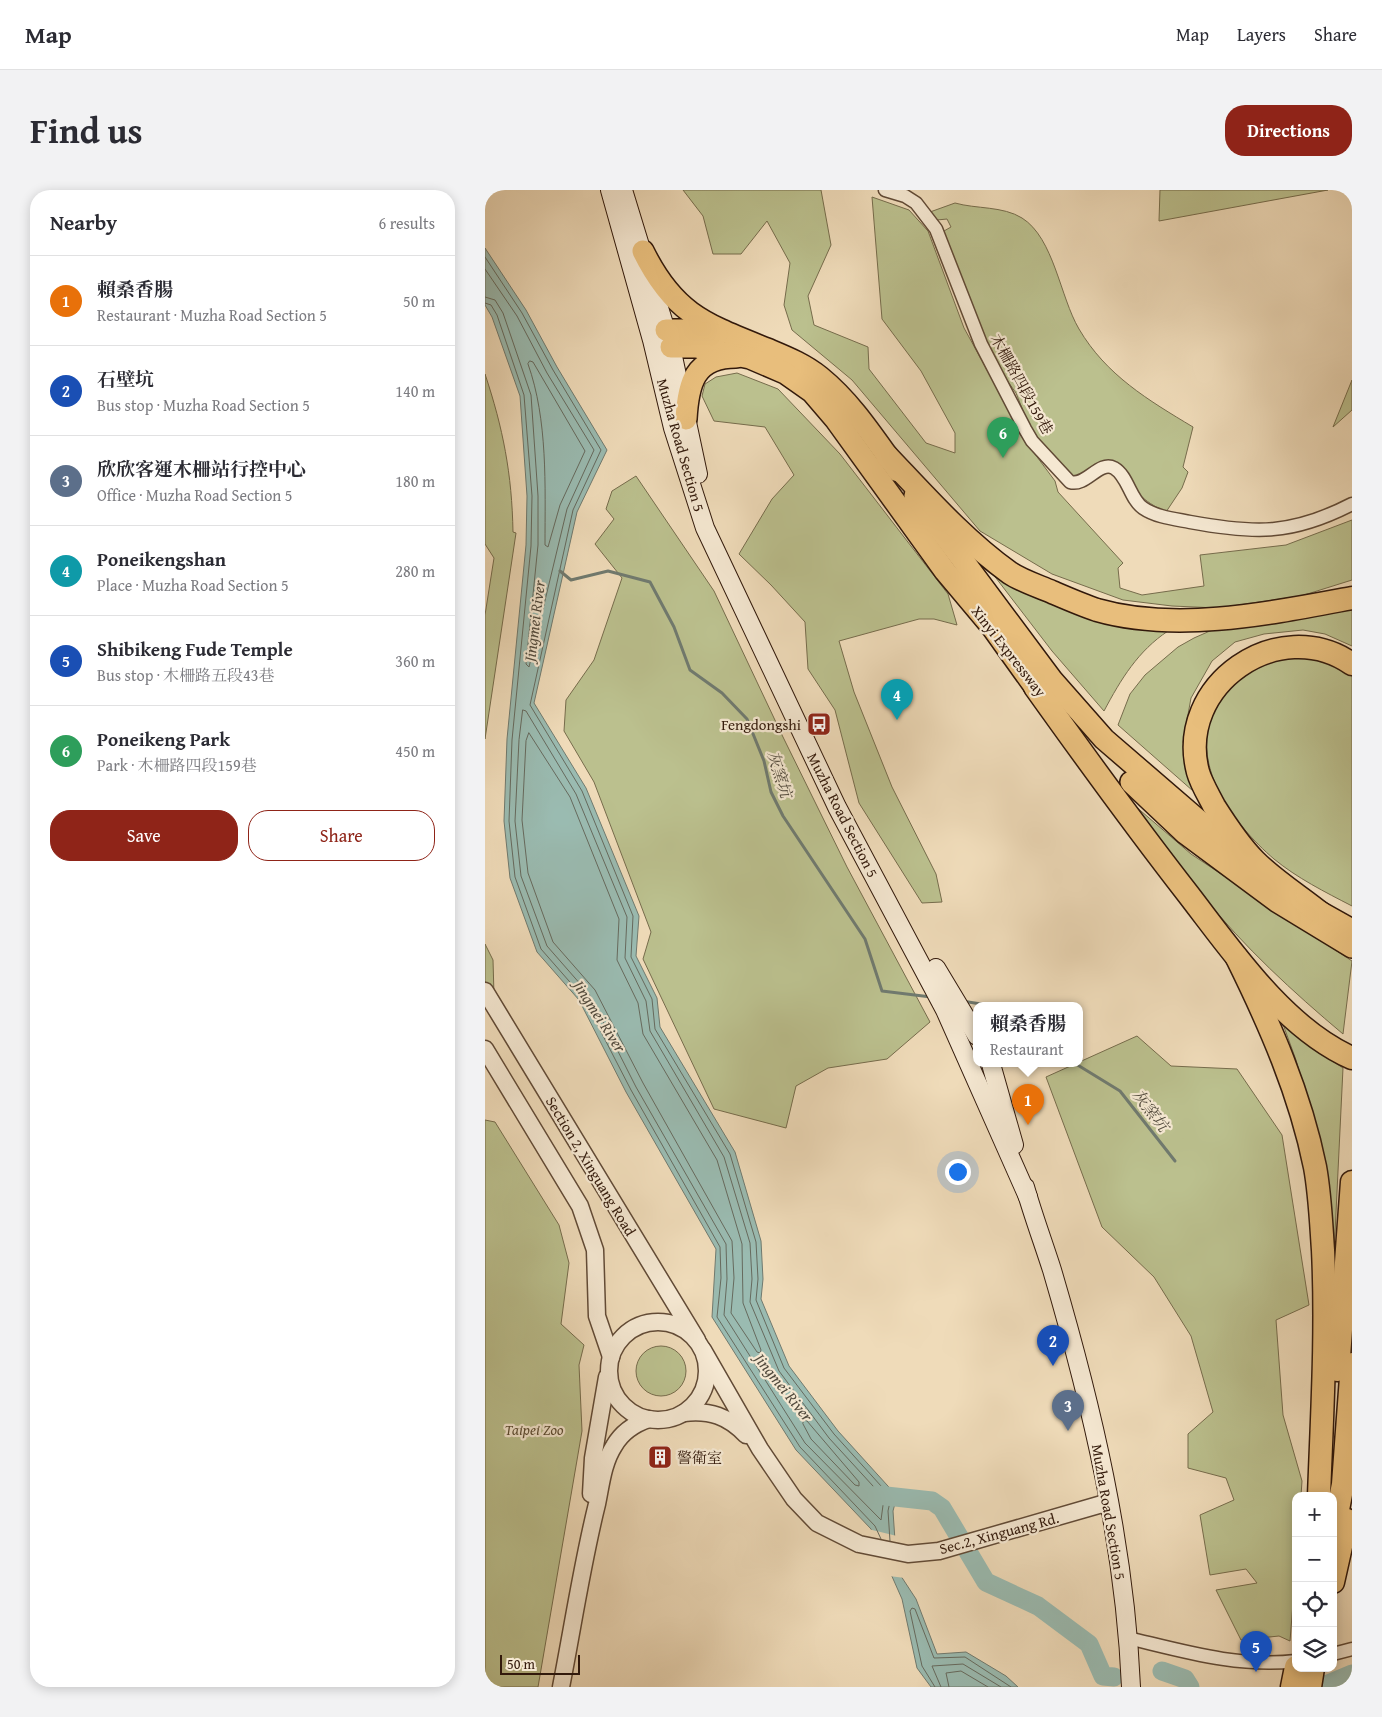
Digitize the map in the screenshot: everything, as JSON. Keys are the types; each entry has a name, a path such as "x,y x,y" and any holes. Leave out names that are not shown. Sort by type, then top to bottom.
{"highway":[{"path":"643,251 662,286 689,313 753,351"},
{"path":"663,339 704,332 753,351"},
{"path":"686,419 687,396 691,381 697,372 717,360 753,351"},
{"name":"Xinyi Expressway","path":"753,351 796,361 820,377 841,396 864,423 1052,680 1104,739 1271,883 1323,915 1352,930"},
{"name":"Xinyi Expressway","path":"753,351 812,392 836,420 945,570 992,627 1035,687 1115,767 1185,833 1278,902 1352,947"},
{"path":"887,456 963,536 1012,574 1097,610 1138,617 1217,618 1272,613 1352,598"},
{"path":"1323,915 1255,861 1227,827 1198,772 1195,744 1196,727 1204,704 1218,682 1240,664 1263,653 1288,646 1315,648 1343,658 1352,664"},
{"path":"1035,687 1125,813 1237,958 1308,1031 1352,1058"},
{"path":"1237,958 1277,1042 1303,1118 1315,1168 1321,1213 1325,1333 1319,1492"},
{"path":"1327,1492 1352,1182"},
{"path":"1337,1515 1343,1484 1352,1364"},
{"path":"1337,1566 1352,1500"},
{"path":"1292,1687 1306,1672"}],"main road":[{"path":"611,190 663,339"},
{"path":"623,190 643,251 663,339"},
{"name":"Muzha Road Section 5","path":"663,339 686,419 699,478 725,547 858,825 946,986 973,1030"},
{"name":"Muzha Road Section 5","path":"663,339 687,474 715,551 837,807 940,1001 1028,1197"},
{"name":"Muzha Road Section 5","path":"992,1067 1082,1382 1109,1502 1117,1546 1128,1638 1131,1687"},
{"path":"977,1084 992,1087 998,1085"}],"street":[{"name":"木柵路四段159巷","path":"885,190 905,196 925,213 943,246 981,344 1025,429 1032,441 1069,482 1084,480 1107,467 1113,468 1119,472 1136,501 1149,511 1179,520 1234,530 1267,531 1281,529 1352,504"},
{"name":"Section 2, Xinguang Road","path":"485,991 700,1345 760,1449 793,1499"},
{"name":"Section 2, Xinguang Road","path":"485,1049 583,1213 595,1250 597,1316 610,1362 593,1458 588,1539"},
{"path":"660,1321 681,1326 700,1345 707,1368 705,1385 693,1406 684,1413 661,1420 649,1419 638,1416 619,1401 611,1385 610,1362 621,1338 634,1328 649,1322 660,1321"},
{"name":"Section 2, Xinguang Road","path":"684,1413 702,1412 720,1415 739,1427 760,1449"},
{"name":"Section 2, Xinguang Road","path":"561,1687 588,1539 607,1462 613,1446 631,1427 649,1419"},
{"name":"Sec.2, Xinguang Rd.","path":"793,1499 817,1523 846,1539 876,1550 908,1554 960,1546 1109,1502"},
{"path":"1128,1638 1227,1660 1292,1669"},
{"path":"1337,1653 1352,1649"}],"green space":[{"path":"683,190 821,190 831,245 808,296 814,325 868,347 869,369 926,443 955,453 955,433 921,371 882,319 872,197 909,210 928,231 964,328 1020,434 1055,481 1058,492 1123,563 1118,568 1120,588 1142,595 1204,586 1200,555 1286,545 1352,520 1352,580 1301,596 1218,608 1172,606 1123,600 1052,574 980,531 852,380 792,330 784,305 790,263 767,221 741,254 713,254 703,216"},
{"path":"1160,190 1328,190 1159,221"},
{"path":"955,203 1006,211 1022,218 1033,227 1049,253 1072,316 1079,329 1102,360 1129,385 1193,427 1183,467 1188,472 1182,488 1166,512 1139,494 1122,468 1078,478 1071,477 1031,431 1016,393 1001,372 985,340 944,234 944,231 951,227 947,219 937,220 930,212"},
{"path":"737,373 778,389 840,454 948,594 957,625 934,619 919,619 839,641 854,692 892,787 936,874 942,902 922,903 859,803 835,710 808,669 805,622 739,554 772,499 794,475 765,427 714,421 702,396 705,384 716,377"},
{"path":"485,374 502,432 511,490 513,532 516,533 485,739 485,615 494,558 485,544"},
{"path":"1352,380 1352,410 1333,427"},
{"path":"636,476 714,591 847,867 930,1022 887,1059 828,1068 796,1086 786,1128 714,1109 643,959 651,932 594,782 564,731 566,700 594,660 622,578 595,544 614,519 606,509 612,491"},
{"path":"986,565 1168,631 1148,647 1131,667 1104,711 1052,651"},
{"path":"1352,606 1352,646 1325,634 1303,630 1264,634 1235,642 1212,661 1191,698 1183,742 1201,798 1118,725 1130,694 1145,675 1178,647 1194,638 1219,627"},
{"path":"1295,653 1340,666 1352,675 1352,906 1292,872 1259,845 1230,811 1211,771 1207,750 1208,729 1229,682 1232,678 1248,669"},
{"path":"1134,805 1191,854 1352,961 1343,1034 1306,1002 1235,933 1194,885"},
{"path":"485,944 493,960 494,995 485,981"},
{"path":"1280,1016 1322,1054 1343,1068 1332,1295 1311,1114 1296,1060"},
{"path":"1137,1036 1171,1066 1237,1069 1282,1135 1309,1305 1276,1320 1283,1415 1302,1481 1301,1492 1292,1492 1292,1616 1290,1641 1279,1636 1241,1640 1216,1590 1257,1583 1246,1569 1210,1575 1200,1515 1234,1500 1226,1478 1188,1468 1188,1434 1213,1412 1191,1336 1154,1277 1102,1227 1046,1077 1068,1067 1083,1067 1083,1060"},
{"name":"Taipei Zoo","path":"485,1120 495,1122 559,1225 569,1263 561,1324 584,1345 579,1365 582,1431 538,1687 485,1687"},
{"path":"661,1346 670,1348 681,1357 686,1371 684,1380 675,1391 661,1396 652,1394 641,1385 636,1371 638,1362 647,1351"}],"water":[{"name":"Jingmei River","path":"485,248 526,310 557,367 607,450 577,512 534,703 586,788 639,916 636,956 657,998 660,1027 735,1152 761,1241 763,1279 761,1299 789,1366 838,1431 897,1496 893,1511 897,1570 916,1599 937,1654 966,1652 1006,1676 1018,1687 931,1687 917,1668 902,1599 871,1529 796,1450 712,1317 716,1249 626,1092 579,1000 537,952 510,878 504,821 507,739 526,545 527,496 520,396 492,317 485,305"}],"pier":[{"path":"868,1529 897,1536 899,1569 905,1578 889,1576"}],"waterway":[{"name":"灰窯坑","path":"560,571 571,580 608,571 650,582 674,627 690,670 722,693 747,719 764,761 771,792 783,816 865,939 882,991 931,997"},
{"name":"灰窯坑","path":"962,1001 973,1003"},
{"name":"灰窯坑","path":"1081,1067 1120,1091 1175,1161"},
{"path":"877,1495 932,1501 942,1508 986,1582 1038,1606 1089,1644 1103,1676 1114,1677"},
{"path":"1162,1671 1185,1679 1190,1687"},
{"path":"1321,1687 1352,1674"}],"place":[{"name":"Poneikeng Park","path":"1003,458"},
{"name":"Poneikengshan","path":"897,720"},
{"name":"Fengdongshi","path":"819,724"},
{"name":"賴桑香腸","path":"1028,1125"},
{"name":"石壁坑","path":"1053,1366"},
{"name":"欣欣客運木柵站行控中心","path":"1068,1431"},
{"name":"警衛室","path":"660,1457"},
{"name":"Shibikeng Fude Temple","path":"1256,1672"}]}
